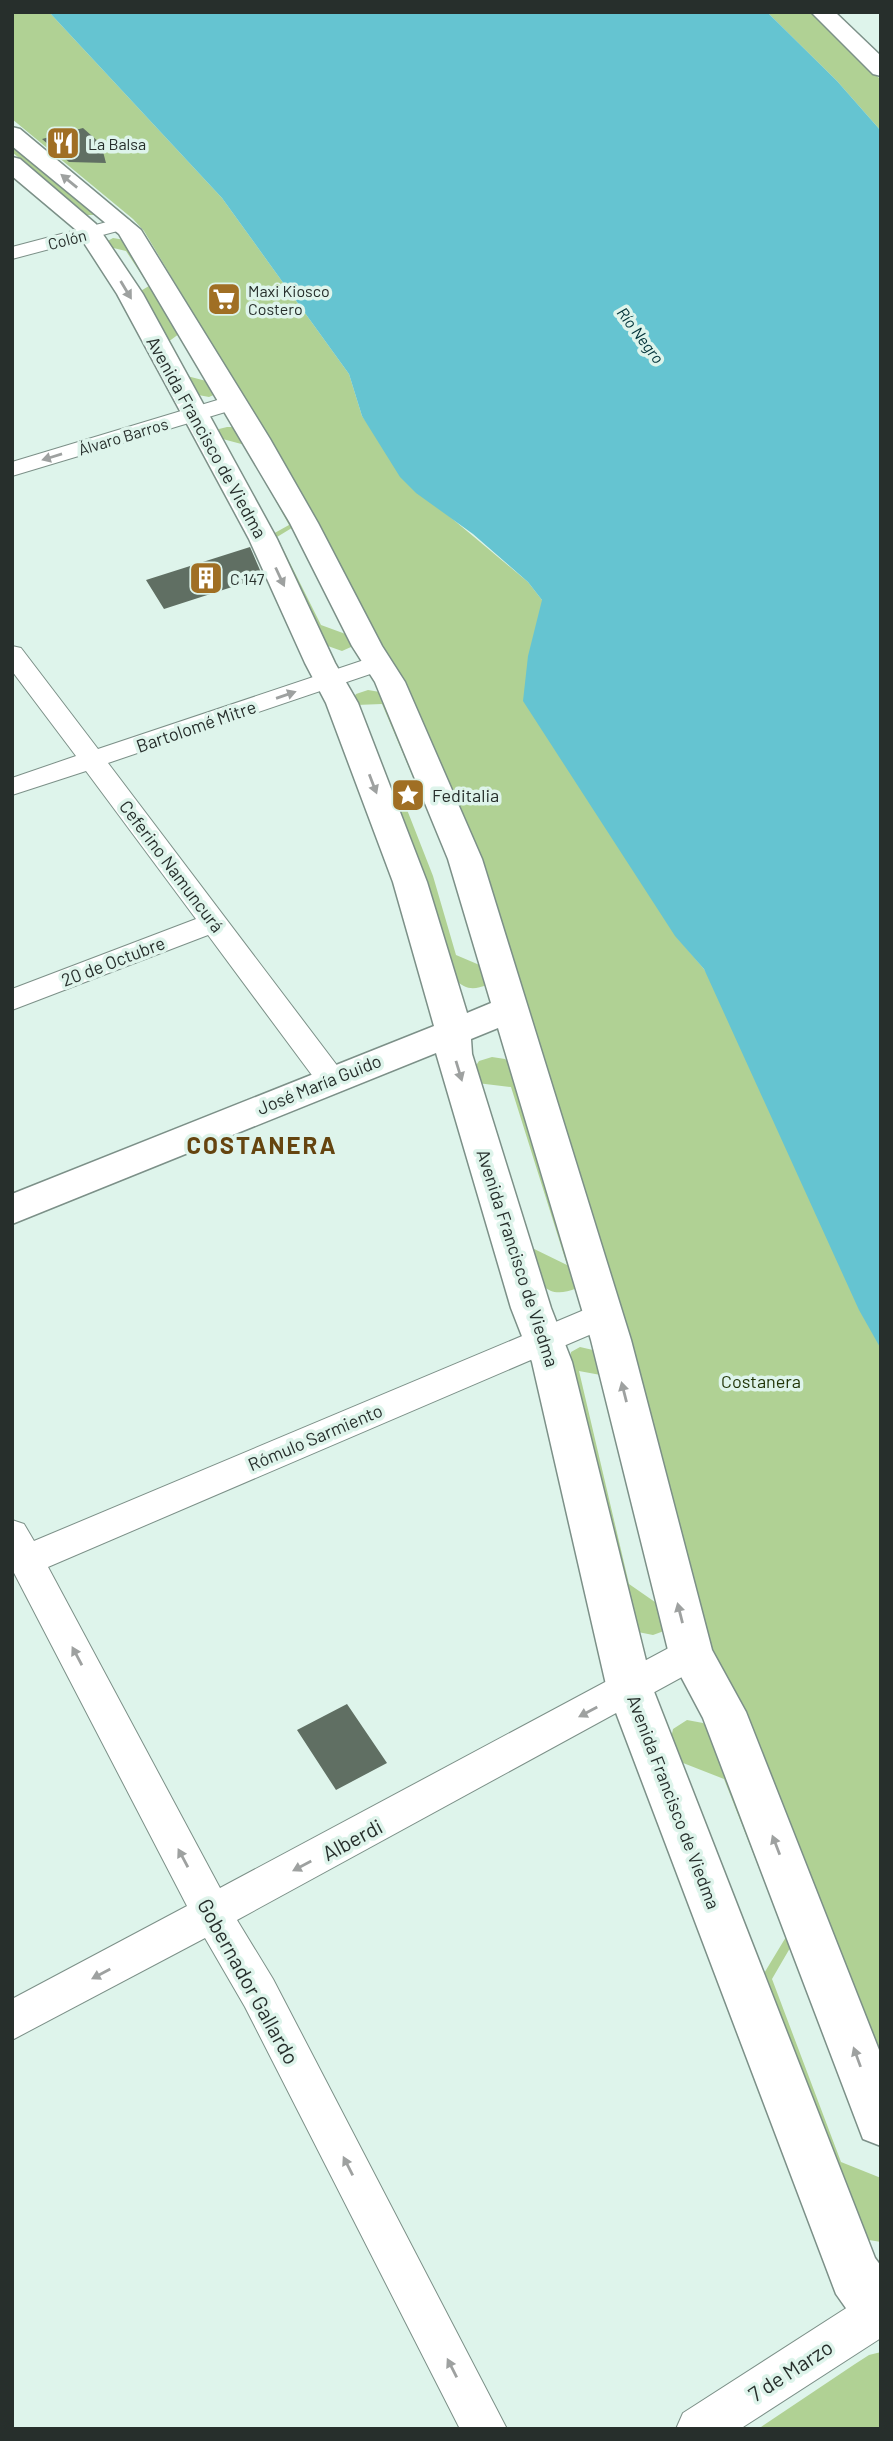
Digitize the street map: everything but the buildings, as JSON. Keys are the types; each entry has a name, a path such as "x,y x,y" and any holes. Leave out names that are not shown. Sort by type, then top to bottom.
{"main road":[{"path":"822,12 881,69"},
{"path":"12,134 106,228"},
{"path":"12,164 84,224 106,228"},
{"name":"Avenida Francisco de Viedma","path":"106,228 133,237 304,523 390,682 465,859 603,1315 691,1654 728,1724 881,2121"},
{"name":"Avenida Francisco de Viedma","path":"106,228 130,294 263,539 342,703 410,882 452,1031 454,1054 531,1308 552,1362 630,1689 855,2275 881,2312"},
{"name":"José María Guido","path":"12,1210 331,1079 511,1009"}],"street":[{"name":"Colón","path":"12,253 106,228"},
{"name":"Álvaro Barros","path":"12,469 234,402"},
{"name":"Ceferino Namuncurá","path":"12,653 331,1079"},
{"name":"Bartolomé Mitre","path":"12,787 379,663"},
{"name":"20 de Octubre","path":"12,1000 214,922"},
{"name":"Rómulo Sarmiento","path":"20,1547 603,1315"},
{"name":"Gobernador Gallardo","path":"20,1547 213,1915 259,1993 484,2429"},
{"name":"Alberdi","path":"12,2021 213,1915 691,1654"},
{"name":"7 de Marzo","path":"699,2429 881,2312"}],"green space":[{"name":"Costanera","path":"12,12 49,12 222,198 349,374 362,416 368,424 437,506 528,582 542,600 676,936 704,969 881,1262 881,2084 708,1650 476,857 245,400 144,231 12,119"},
{"path":"767,12 811,12 880,79 881,131 837,81"},
{"path":"12,144 96,215 87,215 12,152"},
{"path":"113,238 125,240 183,331 168,342 187,376 214,383 216,394 209,397 193,394 137,293 149,286 126,251 105,246 104,243"},
{"path":"235,427 295,526 277,537 321,625 351,636 351,647 342,651 325,645 271,535 289,525 245,445 219,438 219,429"},
{"path":"368,690 380,692 425,789 404,802 433,876 456,955 489,969 487,985 470,988 455,979 392,795 415,782 382,704 356,705 353,699 356,694"},
{"path":"492,1057 505,1059 514,1067 577,1288 565,1292 547,1289 533,1266 526,1245 567,1265 511,1087 477,1083 473,1070 479,1061"},
{"path":"580,1347 593,1350 606,1376 579,1371 629,1584 665,1609 664,1631 653,1635 638,1632 569,1366 571,1352"},
{"path":"687,1720 703,1723 717,1734 797,1936 772,1979 841,2162 881,2178 881,2242 869,2240 856,2225 763,1975 786,1937 724,1779 678,1761 670,1743 673,1729"},
{"path":"881,2352 881,2429 758,2429 869,2355"}],"water":[{"name":"Río Negro","path":"49,12 767,12 837,81 881,131 881,1349 859,1310 704,969 675,936 523,701 528,656 542,600 528,582 473,534 416,493 400,477 362,416 349,374 222,198"}],"place":[{"name":"La Balsa","path":"63,143"},
{"name":"Maxi Kiosco Costero","path":"224,299"},
{"name":"C 147","path":"206,578"},
{"name":"Feditalia","path":"408,795"}],"district":[{"name":"COSTANERA","path":"262,1144"}]}
